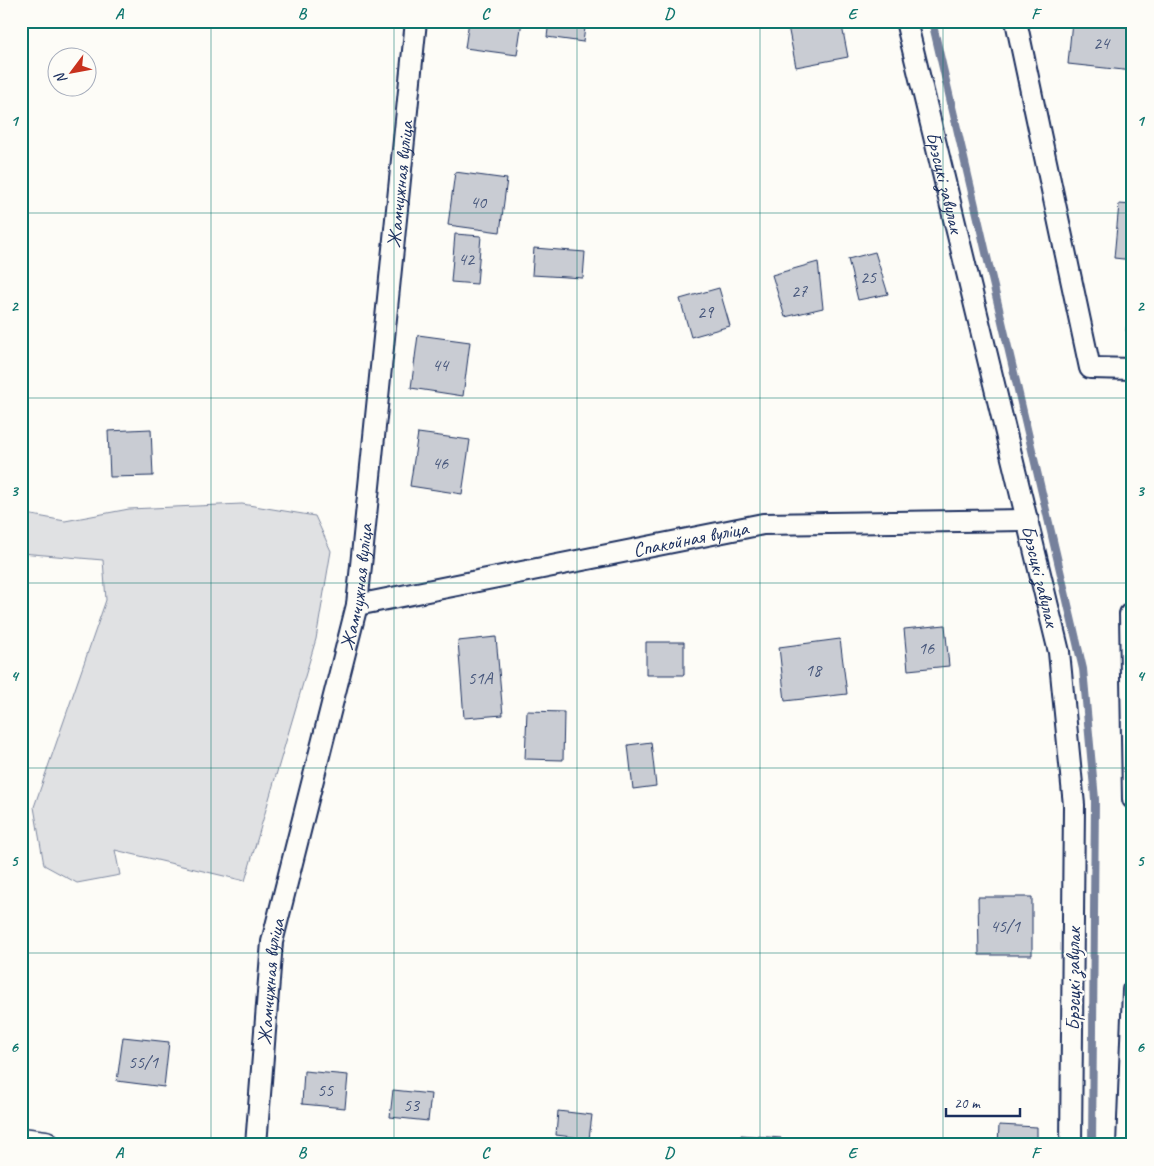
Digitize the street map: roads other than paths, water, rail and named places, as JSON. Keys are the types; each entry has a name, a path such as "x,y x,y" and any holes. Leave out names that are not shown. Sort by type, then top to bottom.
{"street":[{"name":"Жамчужная вуліца","path":"256,1145 272,942 357,605 416,21"},
{"name":"Брэсцкі завулак","path":"906,21 1059,652 1074,805 1071,1145"},
{"path":"1016,21 1090,368 1133,369"},
{"name":"Спакойная вуліца","path":"357,605 763,524 1028,520"},
{"path":"1131,614 1133,799"},
{"path":"1127,1145 1133,990"},
{"path":"21,1142 45,1145"}],"waterway":[{"path":"932,21 1083,669 1095,799 1092,1145"}]}
